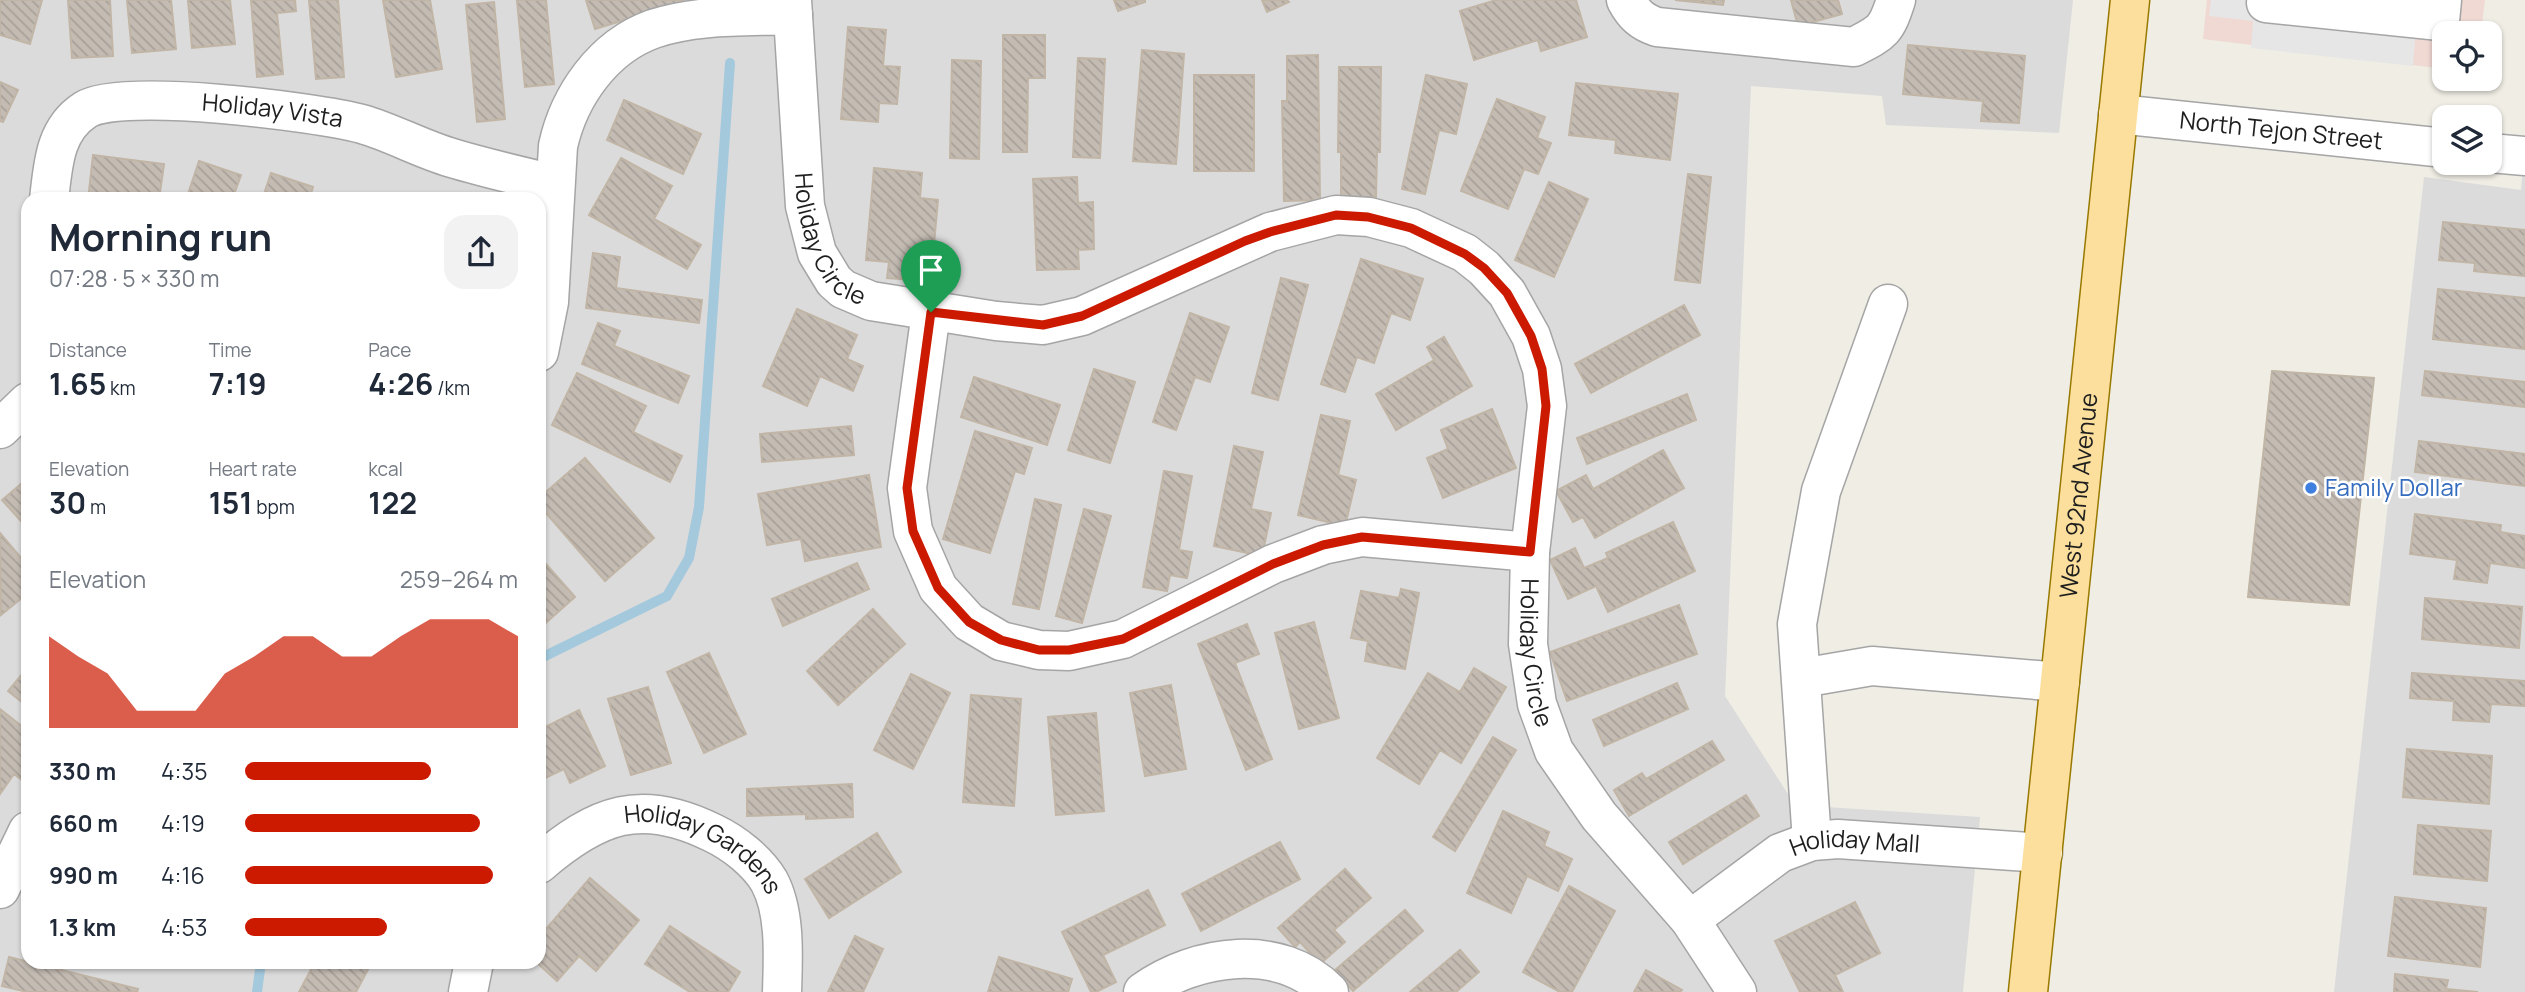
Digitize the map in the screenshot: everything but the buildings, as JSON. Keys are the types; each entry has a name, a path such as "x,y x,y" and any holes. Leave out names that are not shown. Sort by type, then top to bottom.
{"main road":[{"name":"West 92nd Avenue","path":"2028,992 2130,0"}],"street":[{"path":"1626,0 1644,23 1657,27 1854,47 1878,35 1888,24 1896,0"},
{"path":"2267,0 2266,3 2440,21 2442,0"},
{"name":"Holiday Circle","path":"546,317 558,146 563,121 590,76 614,52 638,36 655,29 691,21 792,7 806,206 817,253 834,281 843,289 872,301 931,312 1043,325 1082,316 1245,241 1336,215 1368,217 1411,228 1465,254 1484,268 1507,293 1531,336 1542,369 1546,406 1530,552 1528,645 1537,704 1553,751 1599,816 1690,920 1737,992"},
{"name":"Holiday Vista","path":"50,192 55,156 61,136 71,122 85,109 99,103 149,99 295,111 362,124 451,158 554,184"},
{"name":"North Tejon Street","path":"2118,114 2432,147"},
{"path":"2502,154 2525,156"},
{"path":"1812,841 1797,624 1821,491 1888,304"},
{"path":"931,312 907,488 913,531 938,588 969,622 1001,640 1039,650 1069,650 1123,639 1273,564 1323,545 1362,537 1530,552"},
{"path":"0,429 21,409"},
{"path":"1802,678 1872,666 2060,682"},
{"name":"Holiday Gardens","path":"546,858 565,842 605,820 623,815 668,815 694,823 722,837 745,853 769,881 779,912 782,992"},
{"name":"Holiday Mall","path":"1690,920 1780,853 1812,841 1838,839 2043,853"},
{"path":"0,889 21,846"},
{"path":"1143,992 1177,972 1211,962 1248,958 1293,968 1329,992"},
{"path":"467,992 472,969"}],"shaded area":[{"path":"0,0 2073,0 2059,133 1886,125 1882,96 1751,86 1725,696 1795,805 1980,817 1963,992 0,992"},
{"path":"2207,0 2485,0 2482,21 2432,21 2432,67 2203,39"},
{"path":"2211,0 2367,0 2418,4 2413,66 2251,48 2253,21 2209,16"},
{"path":"2525,142 2525,992 2334,992 2424,177 2521,190"}],"waterway":[{"path":"546,656 667,596 689,558 699,507 730,63"},
{"path":"257,992 260,969"}],"place":[{"name":"Family Dollar","path":"2311,488"}],"route":[{"path":"1336,215 1368,217 1411,228 1465,254 1484,268 1507,293 1531,336 1542,369 1546,406 1530,552 1362,537 1323,545 1273,564 1123,639 1069,650 1039,650 1001,640 969,622 938,588 913,531 907,488 931,312 1043,325 1082,316 1270,232 1336,215"}]}
